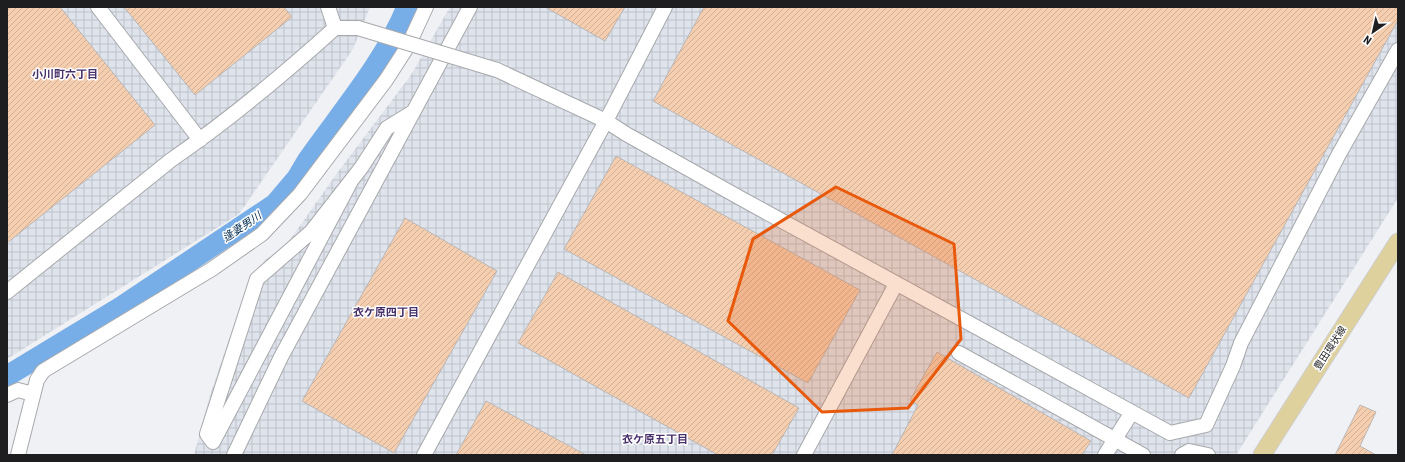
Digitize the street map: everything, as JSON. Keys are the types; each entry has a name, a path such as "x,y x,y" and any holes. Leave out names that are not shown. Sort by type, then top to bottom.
{"main road":[{"name":"豊田環状線","path":"1262,455 1398,242"}],"street":[{"path":"98,7 200,140"},
{"path":"328,7 335,28"},
{"path":"18,455 37,380 43,371 236,254 262,234 278,219 300,194 394,69 408,46 426,7"},
{"path":"234,455 280,357 470,7"},
{"path":"424,455 606,121 665,7"},
{"path":"7,292 171,160 200,140 302,58 335,28 358,28 497,70 606,121 639,142 1170,433 1206,425 1248,329 1339,154 1398,50"},
{"path":"211,449 207,434 257,279 311,232 351,181 387,128 413,112"},
{"path":"211,449 351,181"},
{"path":"804,455 896,284"},
{"path":"959,353 1113,440 1143,455"},
{"path":"7,395 18,390 33,394"},
{"path":"1104,455 1132,412"},
{"path":"1182,455 1189,451 1208,455"}],"highlighted area":[{"path":"836,187 954,244 961,339 908,408 822,412 728,321 753,239"}],"shaded area":[{"path":"7,7 370,7 353,49 239,214 7,359"},
{"path":"450,7 1398,7 1398,198 1236,455 194,455 210,395 250,278 265,260 287,244 335,176 411,75"}],"building":[{"path":"7,7 60,7 155,125 7,243"},
{"path":"124,7 284,7 292,17 195,95"},
{"path":"545,7 625,7 605,41"},
{"path":"704,7 1398,7 1398,20 1189,398 653,101"},
{"path":"616,156 860,290 808,383 564,249"},
{"path":"405,218 497,271 394,453 302,401"},
{"path":"558,272 799,408 772,455 718,455 518,343"},
{"path":"937,352 1091,441 1082,455 892,455 918,405 910,400"},
{"path":"486,401 586,455 456,455"},
{"path":"1360,405 1376,412 1360,446 1376,455 1335,455"}],"waterway":[{"name":"逢妻男川","path":"7,376 121,307 275,204 297,178 307,161 362,86 387,48 407,7"}],"district":[{"name":"小川町六丁目","path":"65,74"},
{"name":"衣ケ原四丁目","path":"386,312"},
{"name":"衣ケ原五丁目","path":"655,439"}]}
